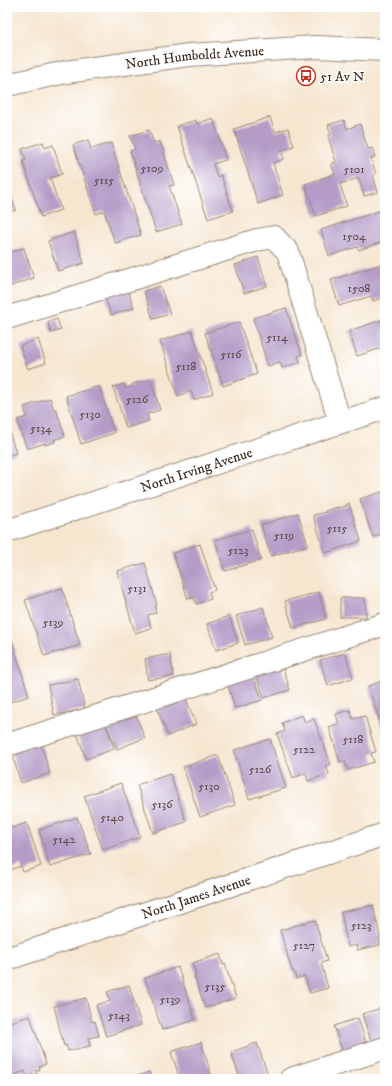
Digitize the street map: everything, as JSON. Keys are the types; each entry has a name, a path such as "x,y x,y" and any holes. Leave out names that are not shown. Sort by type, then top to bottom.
{"street":[{"name":"North Humboldt Avenue","path":"7,85 66,72 189,55 315,47 385,50"},
{"path":"7,318 257,240 274,237 288,252 340,422"},
{"name":"North Irving Avenue","path":"7,531 385,408"},
{"path":"7,744 385,624"},
{"name":"North James Avenue","path":"7,959 385,834"},
{"path":"291,1079 385,1048"}],"building":[{"path":"270,117 275,132 288,128 294,146 281,150 284,159 273,163 283,195 258,204 234,129"},
{"path":"213,118 226,160 213,164 217,177 221,175 233,211 208,219 177,126 196,120 197,124"},
{"path":"344,120 347,129 360,124 368,149 372,148 375,157 371,159 376,174 373,175 378,192 364,196 359,178 340,184 347,206 316,216 305,184 335,174 331,164 336,162 328,136 331,135 328,125"},
{"path":"149,130 154,143 160,141 174,185 169,186 182,224 156,232 130,151 135,149 130,136"},
{"path":"88,140 91,149 111,143 141,235 115,243 104,211 96,214 73,145"},
{"path":"43,142 45,148 53,145 62,174 50,178 61,210 41,217 23,161 26,160 22,149"},
{"path":"7,184 16,210 7,213"},
{"path":"385,209 385,241 359,250 357,247 329,256 321,230"},
{"path":"74,232 84,263 58,271 48,241"},
{"path":"24,248 34,278 8,287 7,253"},
{"path":"258,257 267,286 244,293 235,265"},
{"path":"385,263 385,297 373,301 371,296 339,306 331,280"},
{"path":"160,286 170,314 153,319 144,291"},
{"path":"128,290 134,308 111,315 105,297"},
{"path":"286,308 302,355 298,356 300,362 282,368 280,362 268,366 253,318"},
{"path":"57,319 61,330 51,333 48,322"},
{"path":"385,319 385,347 357,356 349,331"},
{"path":"239,322 257,374 223,386 205,333"},
{"path":"192,331 213,393 194,400 191,391 178,396 160,341"},
{"path":"38,339 46,363 28,369 20,346"},
{"path":"151,380 160,410 147,414 149,421 126,428 113,387 124,384 125,388 133,386 132,384"},
{"path":"99,386 114,433 81,444 66,396"},
{"path":"50,398 54,410 56,409 65,436 54,440 55,442 45,445 45,443 27,449 17,420 27,417 24,407"},
{"path":"7,424 16,453 7,456"},
{"path":"385,491 385,533 373,537 360,499"},
{"path":"349,503 361,541 325,553 313,515 346,506"},
{"path":"298,513 308,545 271,556 261,525"},
{"path":"252,529 261,560 225,571 215,540"},
{"path":"200,544 215,590 209,592 211,599 196,604 194,597 188,599 173,553"},
{"path":"145,563 157,605 155,606 156,613 148,615 151,628 135,633 117,571"},
{"path":"62,588 80,645 44,656 25,600"},
{"path":"319,592 326,619 293,628 285,601"},
{"path":"340,598 365,598 366,617 340,617"},
{"path":"263,607 272,637 245,645 236,616"},
{"path":"229,616 238,643 216,650 207,624"},
{"path":"7,625 29,696 7,703"},
{"path":"345,653 353,678 328,686 320,660"},
{"path":"170,654 174,676 148,680 145,659"},
{"path":"281,662 290,690 264,698 255,671"},
{"path":"252,671 262,700 235,708 226,679"},
{"path":"78,679 85,709 54,715 48,685"},
{"path":"385,680 385,737 368,686"},
{"path":"184,694 196,724 168,736 156,706"},
{"path":"133,709 145,738 117,749 105,722"},
{"path":"350,710 353,719 365,716 376,752 371,753 374,762 348,770 345,761 340,762 329,727 339,724 336,714"},
{"path":"302,715 305,723 314,719 331,764 326,766 329,774 308,781 306,773 293,778 277,734 285,731 282,723"},
{"path":"105,721 114,749 86,759 76,730"},
{"path":"270,739 286,788 249,799 234,750"},
{"path":"40,741 50,773 21,783 11,751"},
{"path":"218,755 235,805 200,817 183,767"},
{"path":"170,774 186,822 153,833 137,785"},
{"path":"121,783 140,837 103,850 84,796"},
{"path":"7,815 11,828 27,823 41,866 23,872 21,866 7,871"},
{"path":"77,817 91,854 50,867 39,830"},
{"path":"373,905 380,937 380,945 357,950 356,945 348,947 341,912"},
{"path":"315,920 327,961 321,963 328,988 310,993 305,976 296,979 294,971 292,971 280,930"},
{"path":"220,954 223,965 225,964 236,998 205,1008 192,963"},
{"path":"178,967 195,1020 162,1030 145,978"},
{"path":"129,985 141,1025 106,1036 96,1005 110,1001 107,992"},
{"path":"86,998 92,1022 95,1021 99,1036 88,1038 90,1046 68,1051 66,1045 64,1046 54,1006"},
{"path":"385,1007 385,1036 371,1041 362,1014"},
{"path":"30,1016 46,1064 39,1067 40,1070 36,1071 37,1074 27,1077 25,1071 11,1076 7,1063 7,1023"},
{"path":"358,1018 366,1043 342,1050 334,1026"},
{"path":"201,1042 211,1074 196,1079 180,1079 171,1052"},
{"path":"257,1043 268,1075 256,1079 240,1079 231,1052"},
{"path":"149,1072 151,1079 129,1079"}],"place":[{"name":"51 Av N","path":"306,76"}]}
